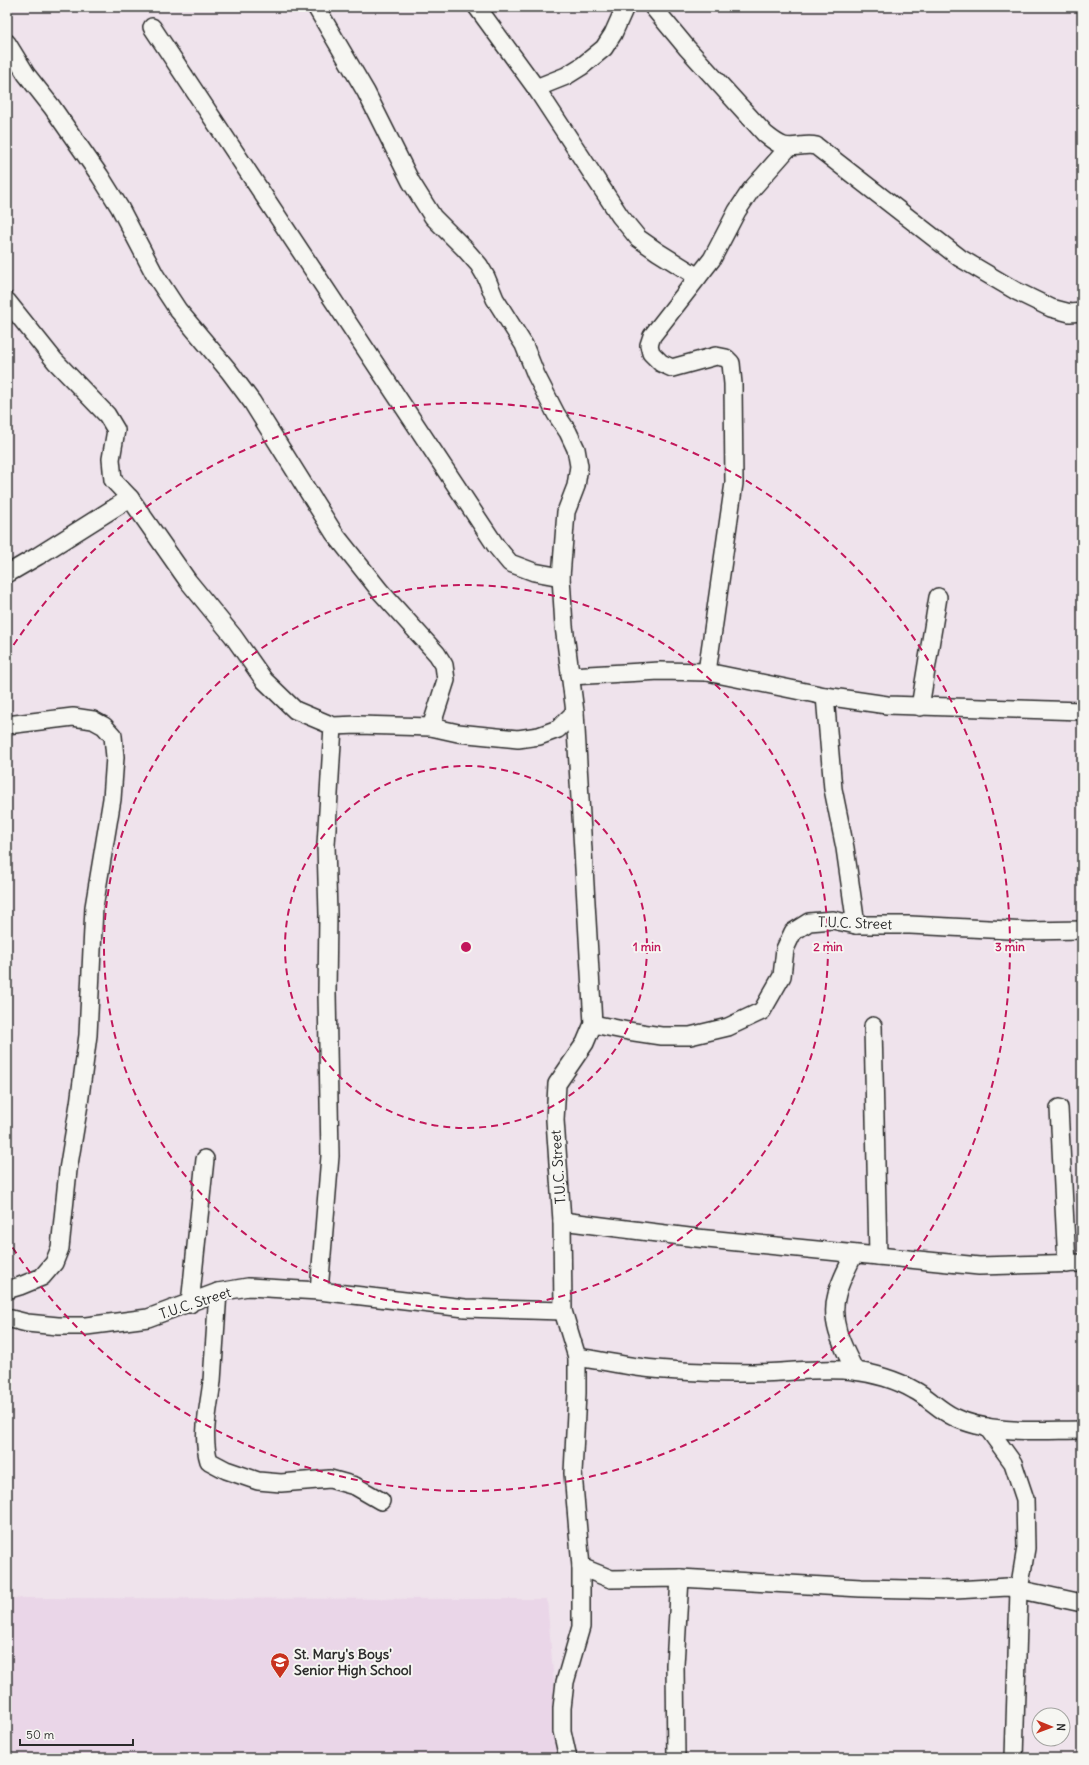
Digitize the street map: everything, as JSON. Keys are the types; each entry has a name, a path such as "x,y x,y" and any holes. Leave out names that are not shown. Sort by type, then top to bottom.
{"street":[{"path":"316,7 366,92 411,182 433,217 479,265 486,277 495,299 524,345 543,388 576,449 579,466 576,486 566,512 561,577 570,676 575,712 593,1024"},
{"path":"477,7 536,88 620,216 634,232 658,252 698,277"},
{"path":"536,88 566,76 582,66 604,48 613,34 625,7"},
{"path":"654,7 687,48 765,134 780,144 789,147 804,144 816,146 960,258 1016,291 1051,308 1070,313 1082,312"},
{"path":"152,27 496,546 510,563 534,572 561,577"},
{"path":"7,43 26,74 52,107 100,176 120,208 155,275 178,310 229,371 252,402 334,533 380,591 437,654 444,665 446,680 431,727"},
{"path":"707,672 734,483 734,384 731,363 726,358 716,356 672,368 661,363 651,353 649,345 652,336 712,259 744,200 789,147"},
{"path":"7,301 55,361 110,420 116,430 111,459 113,480 130,498 188,582 233,636 264,680 295,710 333,726 358,725 431,727 458,734 518,739 539,736 558,729 575,712"},
{"path":"7,574 130,498"},
{"path":"920,707 938,597"},
{"path":"570,676 660,671 707,672 825,696 887,705 1082,711"},
{"path":"825,696 833,789 845,848 856,925"},
{"path":"7,725 73,717 93,720 104,726 113,736 115,757 112,799 94,906 88,1035 80,1104 68,1170 60,1248 54,1263 42,1277 7,1290"},
{"path":"318,1291 330,1156 326,845 333,726"},
{"name":"T.U.C. Street","path":"7,1318 27,1323 58,1326 86,1326 148,1318 190,1304 218,1292 248,1287 318,1291 464,1308 563,1311 562,1221 555,1120 557,1084 585,1043 593,1024 662,1036 690,1036 728,1027 762,1011 782,976 785,949 793,932 809,922 833,920 856,925 910,925 1028,931 1082,930"},
{"path":"873,1026 878,1256"},
{"path":"562,1221 705,1239 979,1266 1074,1263 1059,1108"},
{"path":"190,1304 205,1159"},
{"path":"854,1254 836,1295 835,1321 839,1339 855,1371"},
{"path":"218,1292 205,1448 209,1461 226,1470 258,1481 281,1483 330,1479 355,1486 381,1501"},
{"path":"563,1311 577,1357 577,1393 573,1473 581,1567 581,1627 565,1682 562,1708 562,1732 568,1758"},
{"path":"577,1357 638,1367 700,1372 757,1373 816,1370 855,1371 896,1382 914,1390 954,1417 987,1427 1082,1430"},
{"path":"987,1427 1013,1463 1025,1498 1026,1548 1019,1590 1014,1758"},
{"path":"581,1567 611,1579 680,1578 861,1588 955,1590 1008,1588 1082,1603"},
{"path":"676,1758 675,1665 680,1578"}],"shaded area":[{"name":"St. Mary's Boys' Senior High School","path":"7,1598 547,1599 560,1758 7,1758"}],"place":[{"name":"St. Mary's Boys' Senior High School","path":"280,1679"}]}
